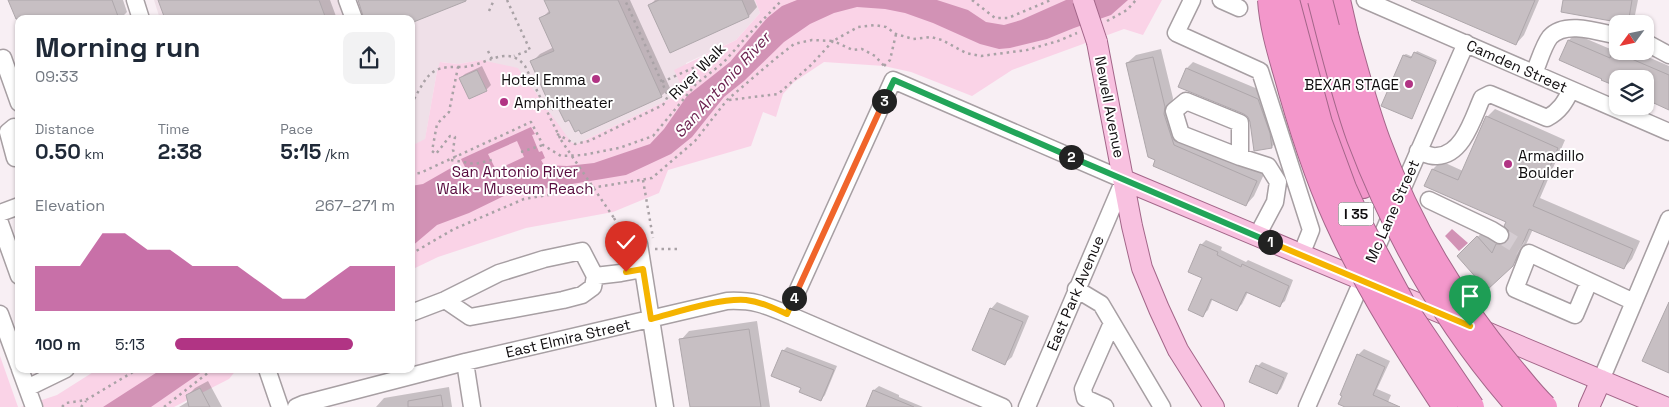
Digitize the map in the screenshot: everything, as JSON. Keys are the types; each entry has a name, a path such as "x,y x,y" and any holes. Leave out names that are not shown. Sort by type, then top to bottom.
{"highway":[{"name":"I 35","path":"1270,0 1270,11 1286,75 1313,162 1327,198 1343,234 1387,317 1445,407"},
{"name":"I 35","path":"1287,0 1320,124 1337,170 1363,230 1405,308 1472,407"},
{"name":"I 35","path":"1310,0 1315,29 1331,91 1363,186 1388,237 1430,295"},
{"path":"1320,0 1342,86 1359,137 1394,220 1460,354 1498,407"},
{"path":"1339,0 1346,35 1378,140 1414,223 1437,264 1474,320 1544,407"},
{"path":"1430,295 1520,407"}],"main road":[{"name":"Newell Avenue","path":"1083,0 1142,268 1178,350 1214,407"},
{"path":"1124,180 1665,407"},
{"path":"1589,407 1600,380"}],"street":[{"path":"134,0 140,15"},
{"path":"347,0 353,15"},
{"path":"1192,0 1176,33 1260,71 1311,230 1301,255"},
{"path":"1221,0 1240,8"},
{"name":"Camden Street","path":"1365,0 1669,132"},
{"path":"1534,72 1549,38 1556,32 1576,27 1609,34"},
{"name":"Mc Lane Street","path":"1306,407 1466,43"},
{"path":"1654,47 1669,55"},
{"path":"0,59 3,58 15,92"},
{"path":"787,314 894,80 1124,180"},
{"path":"1418,150 1436,157 1450,153 1460,145 1482,98 1486,95 1490,94 1547,118 1557,113 1564,104 1570,90"},
{"path":"11,159 8,132 13,126"},
{"path":"1240,157 1268,166 1278,182 1275,202 1256,236"},
{"name":"East Park Avenue","path":"1027,407 1124,180"},
{"path":"1429,200 1500,235"},
{"path":"0,213 15,207"},
{"path":"1600,380 1669,219"},
{"path":"0,223 15,265"},
{"path":"639,242 664,407"},
{"path":"1589,282 1575,315 1515,289 1525,250 1634,302"},
{"path":"415,311 445,300 499,273 544,259 582,251 595,276 593,287 582,295 470,317 445,300"},
{"path":"595,276 643,269"},
{"path":"1076,289 1101,304 1162,407"},
{"name":"East Elmira Street","path":"296,407 466,362 726,301 746,300 761,303 1003,407"},
{"path":"0,314 15,356"},
{"path":"1106,407 1086,398 1082,389 1112,323"},
{"path":"466,362 472,407"},
{"path":"21,373 34,407"},
{"path":"27,388 53,373"},
{"path":"268,373 280,407"}],"path":[{"path":"489,11 494,0"},
{"path":"507,0 530,50 514,56"},
{"name":"River Walk","path":"544,145 561,156 583,155 619,148 653,136 696,84 722,63 782,0"},
{"path":"972,0 995,18 1008,18 1051,0"},
{"path":"1104,22 1127,10 1136,0"},
{"path":"557,134 575,144 589,141 663,105 668,96 627,1"},
{"path":"728,100 758,98 778,94 811,65 833,41 858,27 875,25 913,39 931,37 942,40 966,53 981,56 1027,50 1058,41 1091,36"},
{"path":"884,66 890,60 896,34"},
{"path":"415,252 454,229 524,199 652,178 695,141 728,100 794,44 812,40 833,41 853,50 862,50 875,56 894,80"},
{"path":"488,51 492,59"},
{"path":"415,97 426,78 444,66 472,67 505,55 514,56 521,60 525,66 560,140 614,218 619,228 622,243 639,242 653,238 644,180"},
{"path":"662,82 704,63 709,74"},
{"path":"456,157 453,150 455,137 450,136 436,154 432,151 436,124 449,112 458,67"},
{"path":"415,174 450,160 531,122 544,145 521,152"},
{"path":"450,160 475,164 492,160"},
{"path":"655,251 680,249"},
{"path":"62,407 66,403 86,400 131,373"},
{"path":"164,407 207,373"},
{"path":"81,407 86,400"}],"shaded area":[{"path":"154,0 755,0 760,13 736,40 686,63 684,92 577,144 571,142 481,60 458,64 441,62 437,71 425,140 415,144 415,15 159,15"}],"green space":[{"name":"San Antonio River Walk - Museum Reach","path":"755,0 1162,0 1143,35 1124,29 1012,70 972,96 911,72 884,66 824,62 794,82 783,94 776,117 763,112 751,146 668,170 659,193 613,212 526,228 438,257 415,268 415,144 425,139 440,62 458,64 481,60 518,68 571,142 577,144 684,92 674,70 736,40 760,13"},
{"path":"0,356 18,407 0,407"},
{"path":"92,373 234,373 229,379 174,407 21,407 57,395"}],"water":[{"name":"San Antonio River","path":"797,0 937,0 968,10 986,22 1004,25 1021,20 1066,0 1128,0 1111,15 1047,39 999,49 980,44 905,13 857,7 834,13 810,24 784,42 744,81 724,97 692,137 671,154 626,175 506,195 469,213 437,225 415,244 415,185 423,184 451,168 454,172 465,167 461,159 531,127 535,134 532,135 539,152 542,151 545,158 541,160 544,165 567,166 594,163 650,144 664,129 687,96 730,62 767,18 782,6","holes":["517,141 524,157 496,170 488,154"]},
{"path":"1452,229 1468,243 1459,251 1445,236"},
{"path":"156,373 200,373 151,407 103,407"}],"building":[{"path":"8,0 112,0 118,15 15,15 15,17"},
{"path":"158,0 319,0 325,15 164,15"},
{"path":"358,0 466,0 415,21 415,15 363,15"},
{"name":"Hotel Emma","path":"544,0 618,0 662,97 581,134 579,130 575,132 569,120 565,122 558,108 552,110 530,61 554,51 539,18 550,13"},
{"path":"659,0 742,0 749,17 670,53 648,5"},
{"path":"1411,0 1535,0 1516,45"},
{"path":"1563,0 1632,0 1630,15 1609,15 1609,21 1561,12"},
{"path":"1568,40 1609,58 1609,60 1634,60 1669,75 1669,110 1654,103 1654,70 1609,70 1609,83 1559,60"},
{"name":"BEXAR STAGE","path":"1414,52 1436,62 1412,119 1381,106 1403,55 1411,58"},
{"path":"1153,57 1165,107 1164,114 1174,145 1257,181 1246,206 1153,166 1155,160 1148,157 1126,63"},
{"path":"1186,68 1258,99 1270,133 1272,148 1254,151 1250,122 1244,114 1178,87"},
{"path":"477,70 487,91 469,99 459,78"},
{"path":"1486,116 1558,148 1533,206 1633,249 1624,269 1529,229 1513,266 1487,290 1457,256 1477,236 1492,253 1496,244 1504,244 1509,240 1509,231 1504,226 1506,222 1424,186 1432,169 1458,180"},
{"path":"1200,244 1218,252 1217,255 1241,267 1242,264 1289,286 1280,307 1246,292 1237,311 1211,299 1203,317 1188,310 1202,278 1188,272"},
{"path":"1669,302 1669,373 1642,361"},
{"path":"990,308 1023,322 1005,365 972,350"},
{"path":"749,329 761,407 690,407 679,339"},
{"path":"782,350 834,370 821,401 799,392 801,388 771,376"},
{"path":"1357,354 1385,367 1373,395 1400,407 1345,407 1338,404"},
{"path":"1256,365 1284,378 1277,394 1249,382"},
{"path":"200,388 210,407 189,407 186,395"},
{"path":"873,390 914,407 866,407"},
{"path":"441,395 443,407 408,407 408,401"}],"tunnel":[{"path":"1500,235 1521,248"}],"place":[{"name":"Hotel Emma","path":"596,79"},
{"name":"BEXAR STAGE","path":"1409,84"},
{"name":"Amphitheater","path":"504,102"},
{"name":"Armadillo Boulder","path":"1508,164"}],"route":[{"path":"626,272 643,269 651,319 726,301 746,300 761,303 787,314 894,80 1124,180 1470,326"}]}
